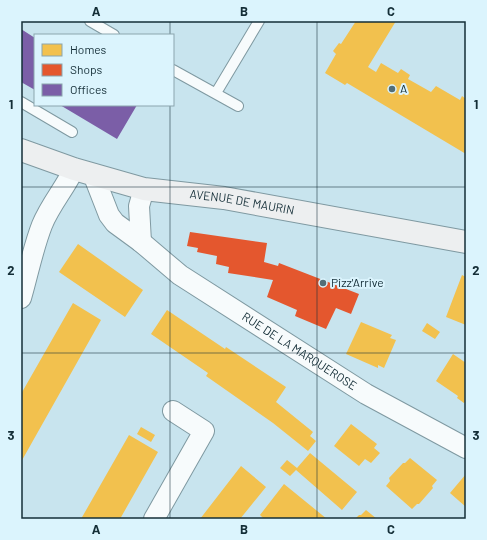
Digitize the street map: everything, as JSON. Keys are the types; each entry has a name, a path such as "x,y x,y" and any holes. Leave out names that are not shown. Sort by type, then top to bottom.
{"street":[{"name":"AVENUE DE MAURIN","path":"21,150 144,189 224,198 466,242"},
{"name":"RUE DE LA MARQUEROSE","path":"84,171 115,223 142,242 180,275 360,390 466,448"},
{"path":"21,298 43,224 58,196 67,184 84,171"},
{"path":"142,242 139,206 144,189"},
{"path":"154,519 204,431 173,411"}],"lane":[{"path":"90,21 112,34"},
{"path":"216,93 259,21"},
{"path":"174,71 238,106"},
{"path":"21,102 72,132"}],"building: Homes":[{"name":"A","path":"356,21 396,21 368,67 376,72 381,63 398,73 401,69 410,75 408,79 431,92 436,86 460,100 462,96 466,99 466,154 347,83 345,85 325,73 336,54 333,51 339,43 341,44"},
{"path":"78,244 143,290 125,317 59,272"},
{"path":"462,275 466,277 466,325 446,317"},
{"path":"73,303 101,320 21,462 21,394"},
{"path":"167,310 225,349 226,347 286,387 276,402 313,432 310,436 316,441 308,451 273,423 206,376 208,373 151,334"},
{"path":"361,322 392,335 390,338 396,340 384,368 378,365 378,368 346,354"},
{"path":"427,323 440,332 435,339 422,331"},
{"path":"453,354 466,363 466,401 464,403 457,398 458,396 436,381"},
{"path":"351,424 377,444 374,448 380,453 371,463 365,459 359,466 334,446"},
{"path":"141,427 155,435 151,442 137,434"},
{"path":"129,435 158,452 120,519 81,519"},
{"path":"310,453 357,492 342,510 296,470 290,476 280,468 287,460 297,468"},
{"path":"410,458 437,480 432,486 433,488 419,504 412,509 386,486 390,481 389,478 403,463"},
{"path":"241,466 266,487 240,519 200,519"},
{"path":"466,474 466,507 450,493"},
{"path":"284,484 327,519 264,519 260,515"},
{"path":"366,510 377,519 355,519 361,515"}],"building: Shops":[{"path":"190,232 267,243 264,262 278,266 279,263 359,294 351,314 336,308 326,329 295,316 297,310 267,297 273,280 228,273 229,267 216,264 217,256 197,252 198,248 187,246"}],"building: Offices":[{"path":"21,29 34,37 34,89 21,82"},
{"path":"62,106 136,106 117,139"}],"place":[{"name":"A","path":"392,89"},
{"name":"Pizz'Arrive","path":"323,283"}]}
